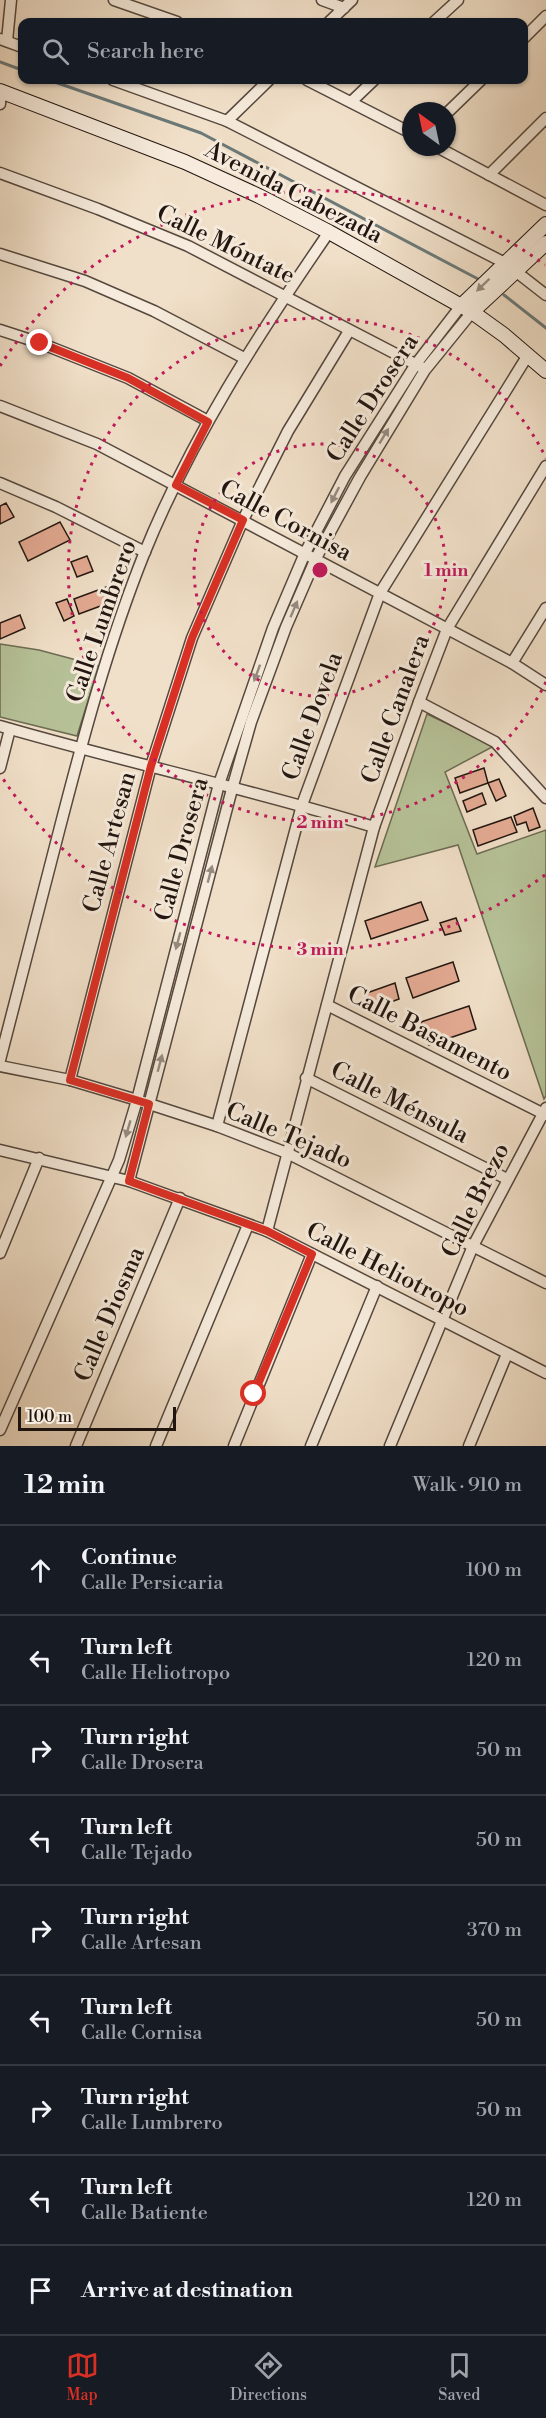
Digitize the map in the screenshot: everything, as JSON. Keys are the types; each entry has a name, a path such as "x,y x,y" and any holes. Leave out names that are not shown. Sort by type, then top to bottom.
{"main road":[{"name":"Avenida Cabezada","path":"0,96 185,162 329,232 466,310 528,355 546,371"},
{"path":"466,310 511,267 546,224"},
{"path":"511,267 546,243"}],"street":[{"path":"11,0 3,40 18,45"},
{"path":"114,0 166,18"},
{"path":"322,0 348,4"},
{"path":"438,18 458,0"},
{"path":"333,18 348,4"},
{"path":"528,34 546,16"},
{"name":"Avenida Cabezada","path":"124,84 227,121 511,267 546,295"},
{"path":"227,121 265,84"},
{"path":"315,84 402,129"},
{"path":"351,102 370,84"},
{"path":"456,104 477,84"},
{"path":"489,175 546,118"},
{"path":"454,156 546,205"},
{"name":"Calle Móntate","path":"0,173 98,209 188,246 421,367"},
{"name":"Calle Lumbrero","path":"0,1060 81,748 113,641 145,552 208,422 244,358 329,232"},
{"path":"0,254 85,281 154,311 244,358"},
{"name":"Calle Drosera","path":"0,1430 112,1177 137,1100 219,784 273,628 310,556 345,476 421,367 466,310"},
{"path":"0,330 40,343 128,378 208,422"},
{"name":"Calle Artesan","path":"70,1080 151,766 192,638 243,520 288,430 349,331"},
{"name":"Calle Dovela","path":"217,1126 302,805 380,593 528,355"},
{"name":"Calle Cornisa","path":"0,406 97,444 512,663 546,685"},
{"name":"Calle Canalera","path":"267,1231 374,827 419,702 447,629 546,466"},
{"path":"0,483 56,507 145,552"},
{"name":"Calle Drosera","path":"129,1181 251,722 310,556"},
{"path":"512,663 546,608"},
{"path":"419,702 495,742 546,798"},
{"path":"0,768 5,727 232,789 302,805 374,827"},
{"name":"Calle Basamento","path":"327,1005 545,1112"},
{"name":"Calle Tejado","path":"0,1066 70,1080 137,1100 217,1126 287,1153 543,1281"},
{"name":"Calle Ménsula","path":"306,1078 507,1179"},
{"name":"Calle Brezo","path":"390,1446 473,1246 545,1112"},
{"name":"Calle Heliotropo","path":"0,1150 129,1181 267,1231 546,1373"},
{"path":"0,1253 39,1158"},
{"name":"Calle Diosma","path":"76,1446 180,1198"},
{"path":"156,1446 248,1225"},
{"path":"234,1446 312,1254"},
{"path":"543,1281 546,1269"},
{"path":"311,1446 377,1286"},
{"path":"470,1446 507,1354"}],"green space":[{"path":"0,644 39,650 99,666 77,736 0,717"},
{"path":"427,714 494,746 445,772 477,854 546,830 546,1096 544,1099 458,845 375,867"}],"building":[{"path":"6,503 14,517 0,524 0,506"},
{"path":"60,522 70,540 28,561 19,542"},
{"path":"87,556 93,571 77,577 71,562"},
{"path":"109,586 114,601 79,614 74,599"},
{"path":"67,599 74,616 64,621 56,603"},
{"path":"20,615 25,628 0,639 0,623"},
{"path":"484,768 488,783 460,793 455,778"},
{"path":"499,779 506,796 496,801 488,783"},
{"path":"482,793 486,804 467,812 463,801"},
{"path":"533,808 540,827 529,831 526,822 517,825 514,816"},
{"path":"511,817 517,832 478,846 473,830"},
{"path":"421,902 428,920 371,939 365,921"},
{"path":"456,918 461,931 445,935 440,923"},
{"path":"453,962 459,981 413,998 406,978"},
{"path":"395,983 399,999 369,1010 364,994"},
{"path":"469,1006 476,1029 429,1045 421,1022"}],"waterway":[{"path":"0,62 18,69"},
{"path":"60,84 201,133 480,280"},
{"path":"504,295 546,328"}],"route":[{"path":"40,343 128,378 208,422 176,485 243,520 192,638 151,766 70,1080 149,1104 129,1181 267,1231 312,1254 254,1394"}]}
